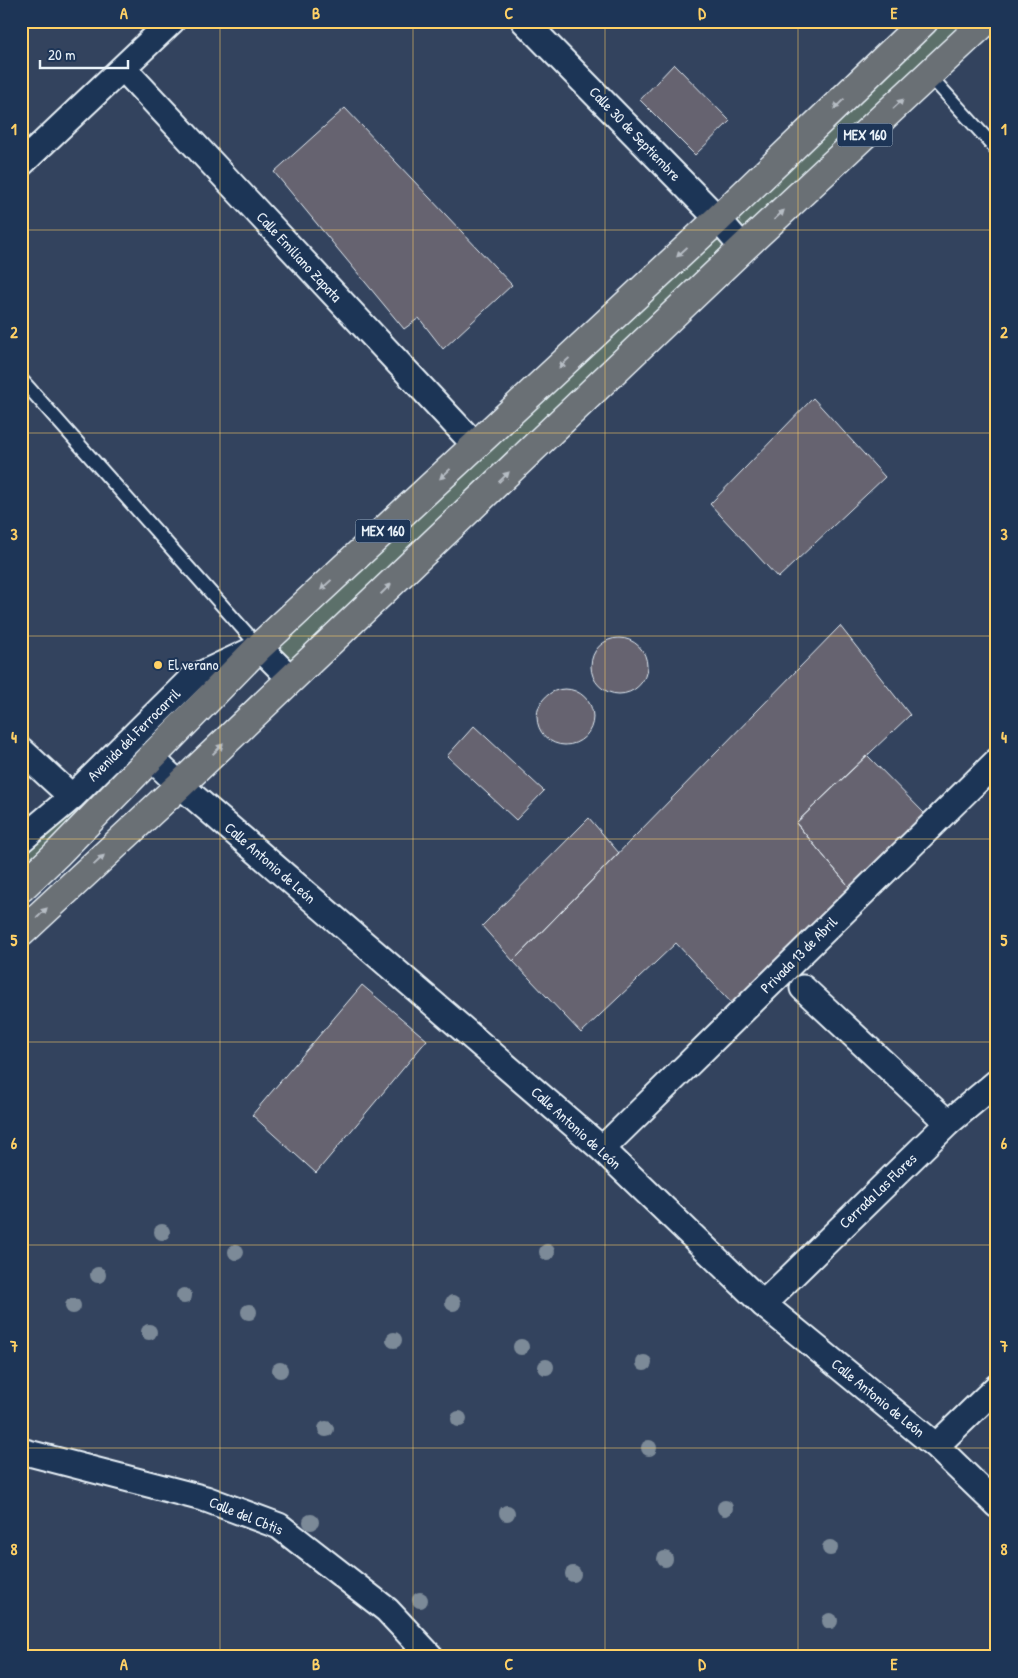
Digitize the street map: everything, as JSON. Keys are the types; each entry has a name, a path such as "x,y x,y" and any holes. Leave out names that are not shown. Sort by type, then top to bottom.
{"main road":[{"name":"MEX 160","path":"21,888 58,853 259,647 718,219 924,21"},
{"name":"MEX 160","path":"21,933 180,785 744,248 986,21"}],"street":[{"path":"21,164 172,21"},
{"name":"Calle 30 de Septiembre","path":"524,21 718,219 744,248"},
{"name":"Calle Emiliano Zapata","path":"123,68 475,445"},
{"path":"259,647 291,679"},
{"name":"Avenida del Ferrocarril","path":"21,840 72,797 191,679 259,647"},
{"path":"21,750 72,797"},
{"name":"Calle Antonio de León","path":"150,757 602,1149 763,1304 936,1446 997,1505"},
{"name":"Privada 13 de Abril","path":"602,1149 997,761"},
{"path":"803,988 948,1123"},
{"name":"Cerrada Las Flores","path":"763,1304 948,1123 997,1082"},
{"path":"936,1446 997,1387"},
{"name":"Calle del Cbtis","path":"21,1451 206,1499 279,1526 387,1610 431,1657"}],"lane":[{"path":"929,75 997,150"},
{"path":"21,380 259,647"}],"green space":[{"path":"924,21 986,21 291,679 259,648 21,888 21,840 191,679 259,647"}],"building":[{"path":"674,64 730,121 695,155 640,100"},
{"path":"345,108 512,285 443,349 419,318 404,329 274,172"},
{"path":"813,398 885,477 778,578 710,504"},
{"path":"840,626 910,715 796,823 852,890 736,1008 676,943 581,1033 513,961"},
{"path":"619,638 630,640 639,646 645,655 647,666 645,677 639,686 630,692 619,694 608,692 599,686 593,677 591,666 593,655 599,646 608,640"},
{"path":"565,689 576,691 585,697 591,706 593,717 591,728 585,737 576,743 565,745 554,743 545,737 539,728 537,717 539,706 545,697 554,691"},
{"path":"474,726 544,791 516,820 447,756"},
{"path":"867,755 927,816 852,890 796,823"},
{"path":"589,818 619,853 513,961 482,926"},
{"path":"362,985 427,1040 316,1173 252,1115"}],"place":[{"name":"El verano","path":"158,665"}]}
